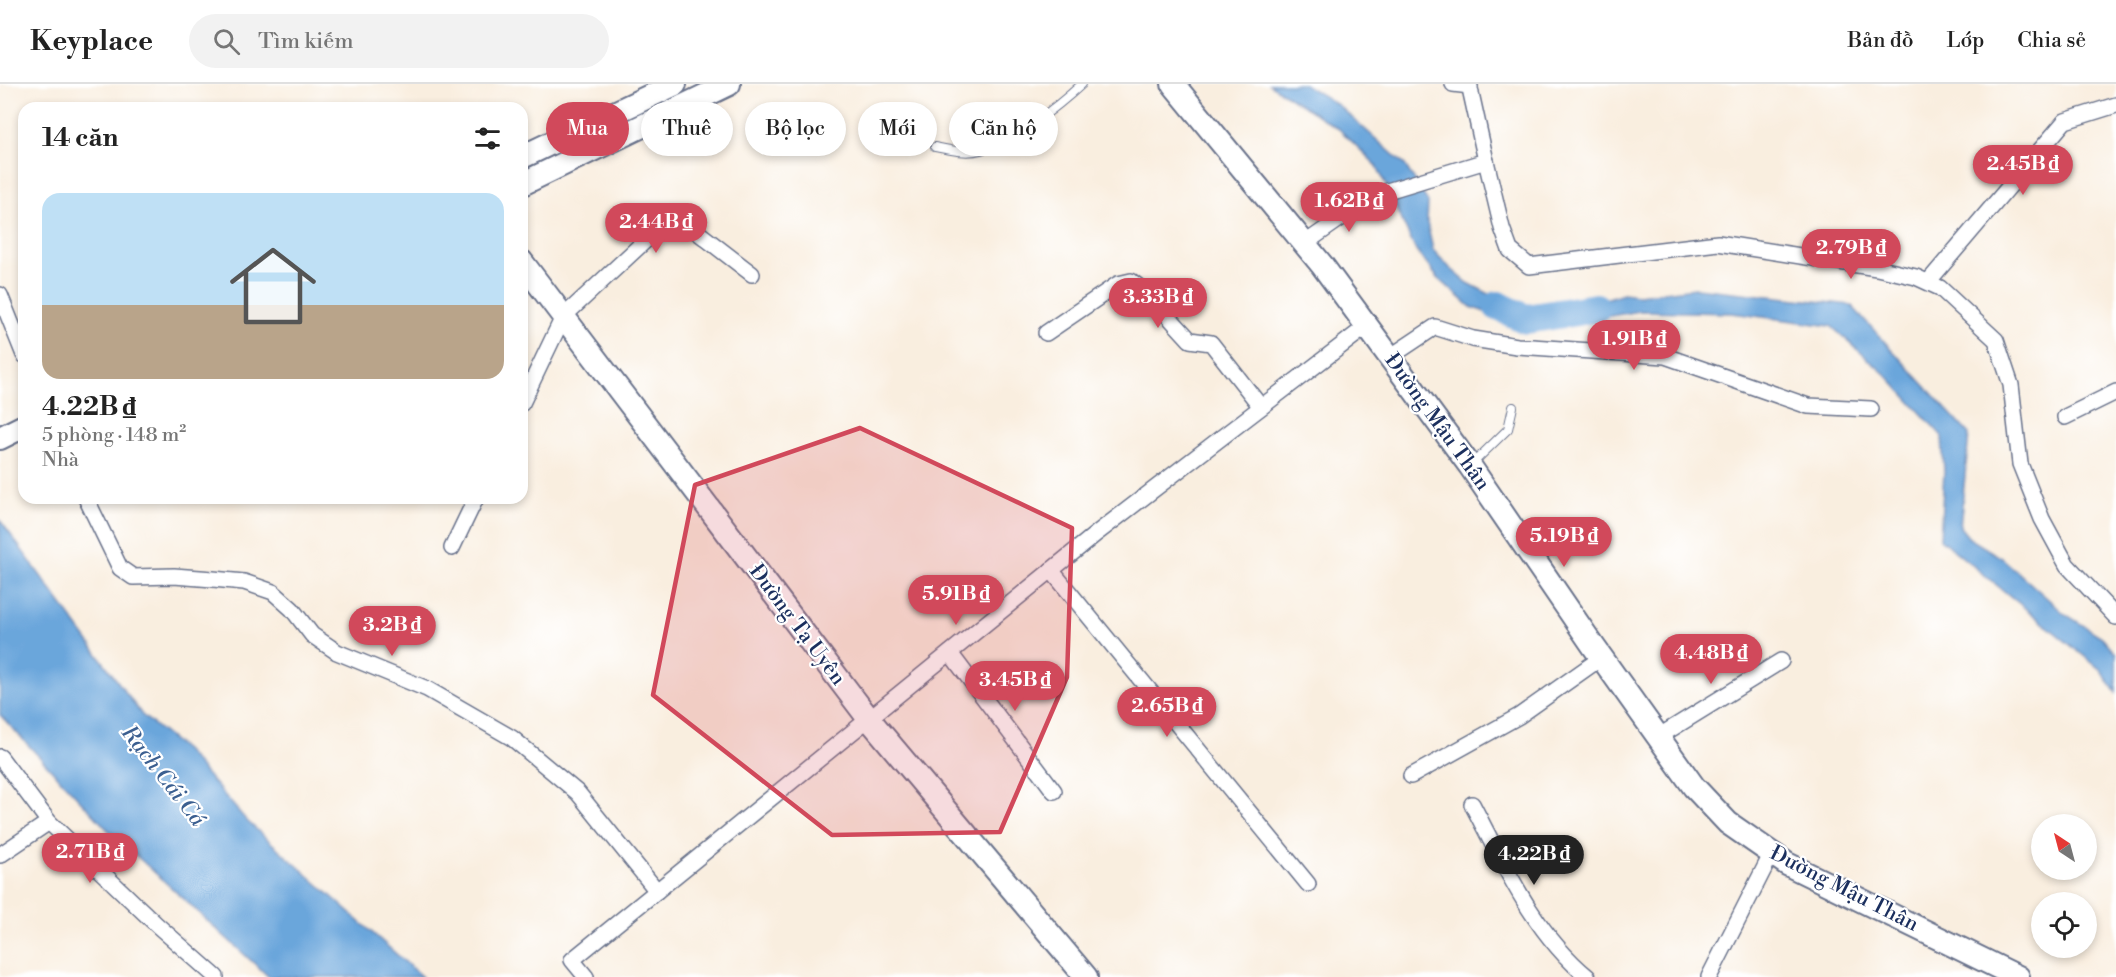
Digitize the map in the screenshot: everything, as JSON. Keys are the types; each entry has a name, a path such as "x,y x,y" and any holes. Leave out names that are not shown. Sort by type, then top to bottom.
{"main road":[{"path":"528,154 675,84"},
{"path":"528,181 729,84"},
{"name":"Đường Mậu Thân","path":"1173,84 1304,244 1367,326 1470,466 1601,658 1694,787 1728,823 1787,864 2018,977"},
{"name":"Đường Tạ Uyên","path":"528,270 869,719 1086,977"},
{"path":"0,438 18,429"}],"street":[{"path":"1453,84 1469,85 1502,228 1510,250 1529,266 1718,243 1878,268 1928,282 1940,288 1996,340 2011,385 2020,464 2042,519 2067,565 2116,617"},
{"path":"1928,282 2065,121 2116,105"},
{"path":"1304,244 1374,195 1486,161"},
{"path":"528,390 563,317 674,214 752,274"},
{"path":"1046,333 1118,284 1131,281 1148,294 1191,340 1210,343 1262,407"},
{"path":"0,295 18,340"},
{"path":"586,977 572,960 1052,570 1367,326"},
{"path":"1390,357 1435,327 1473,339 1517,346 1665,356 1808,406 1871,409"},
{"path":"2065,417 2116,392"},
{"path":"89,504 120,568 133,577 174,576 233,581 273,592 292,609 312,635 337,652 427,689 512,738 578,793 657,891"},
{"path":"452,548 473,504"},
{"path":"1052,570 1308,884"},
{"path":"950,653 1054,791"},
{"path":"1411,776 1519,716 1601,658"},
{"path":"1658,737 1781,661"},
{"path":"0,757 49,822 156,926 216,977"},
{"path":"1472,804 1519,893 1565,958 1588,977"},
{"path":"0,855 49,822"},
{"path":"1709,977 1772,853"}],"lane":[{"path":"937,147 962,152 981,150 1054,111 1082,84"},
{"path":"1470,466 1508,429 1513,407"}],"highlighted area":[{"path":"860,428 1072,528 1067,677 1000,832 832,835 653,695 695,485"}],"water":[{"path":"1269,84 1304,84 1338,105 1405,165 1428,202 1427,223 1433,250 1468,283 1536,318 1557,315 1623,293 1638,295 1696,288 1851,305 1969,434 1960,527 1969,538 2002,558 2065,614 2102,637 2116,653 2116,693 2101,670 1940,539 1944,472 1942,436 1886,375 1831,326 1732,313 1640,311 1534,329 1471,307 1438,278 1416,251 1377,166 1339,129"},
{"name":"Rạch Cái Cá","path":"0,520 142,715 185,750 247,821 422,977 269,977 107,829 0,715"}],"waterway":[{"path":"1498,306 1526,319 1596,308"}]}
